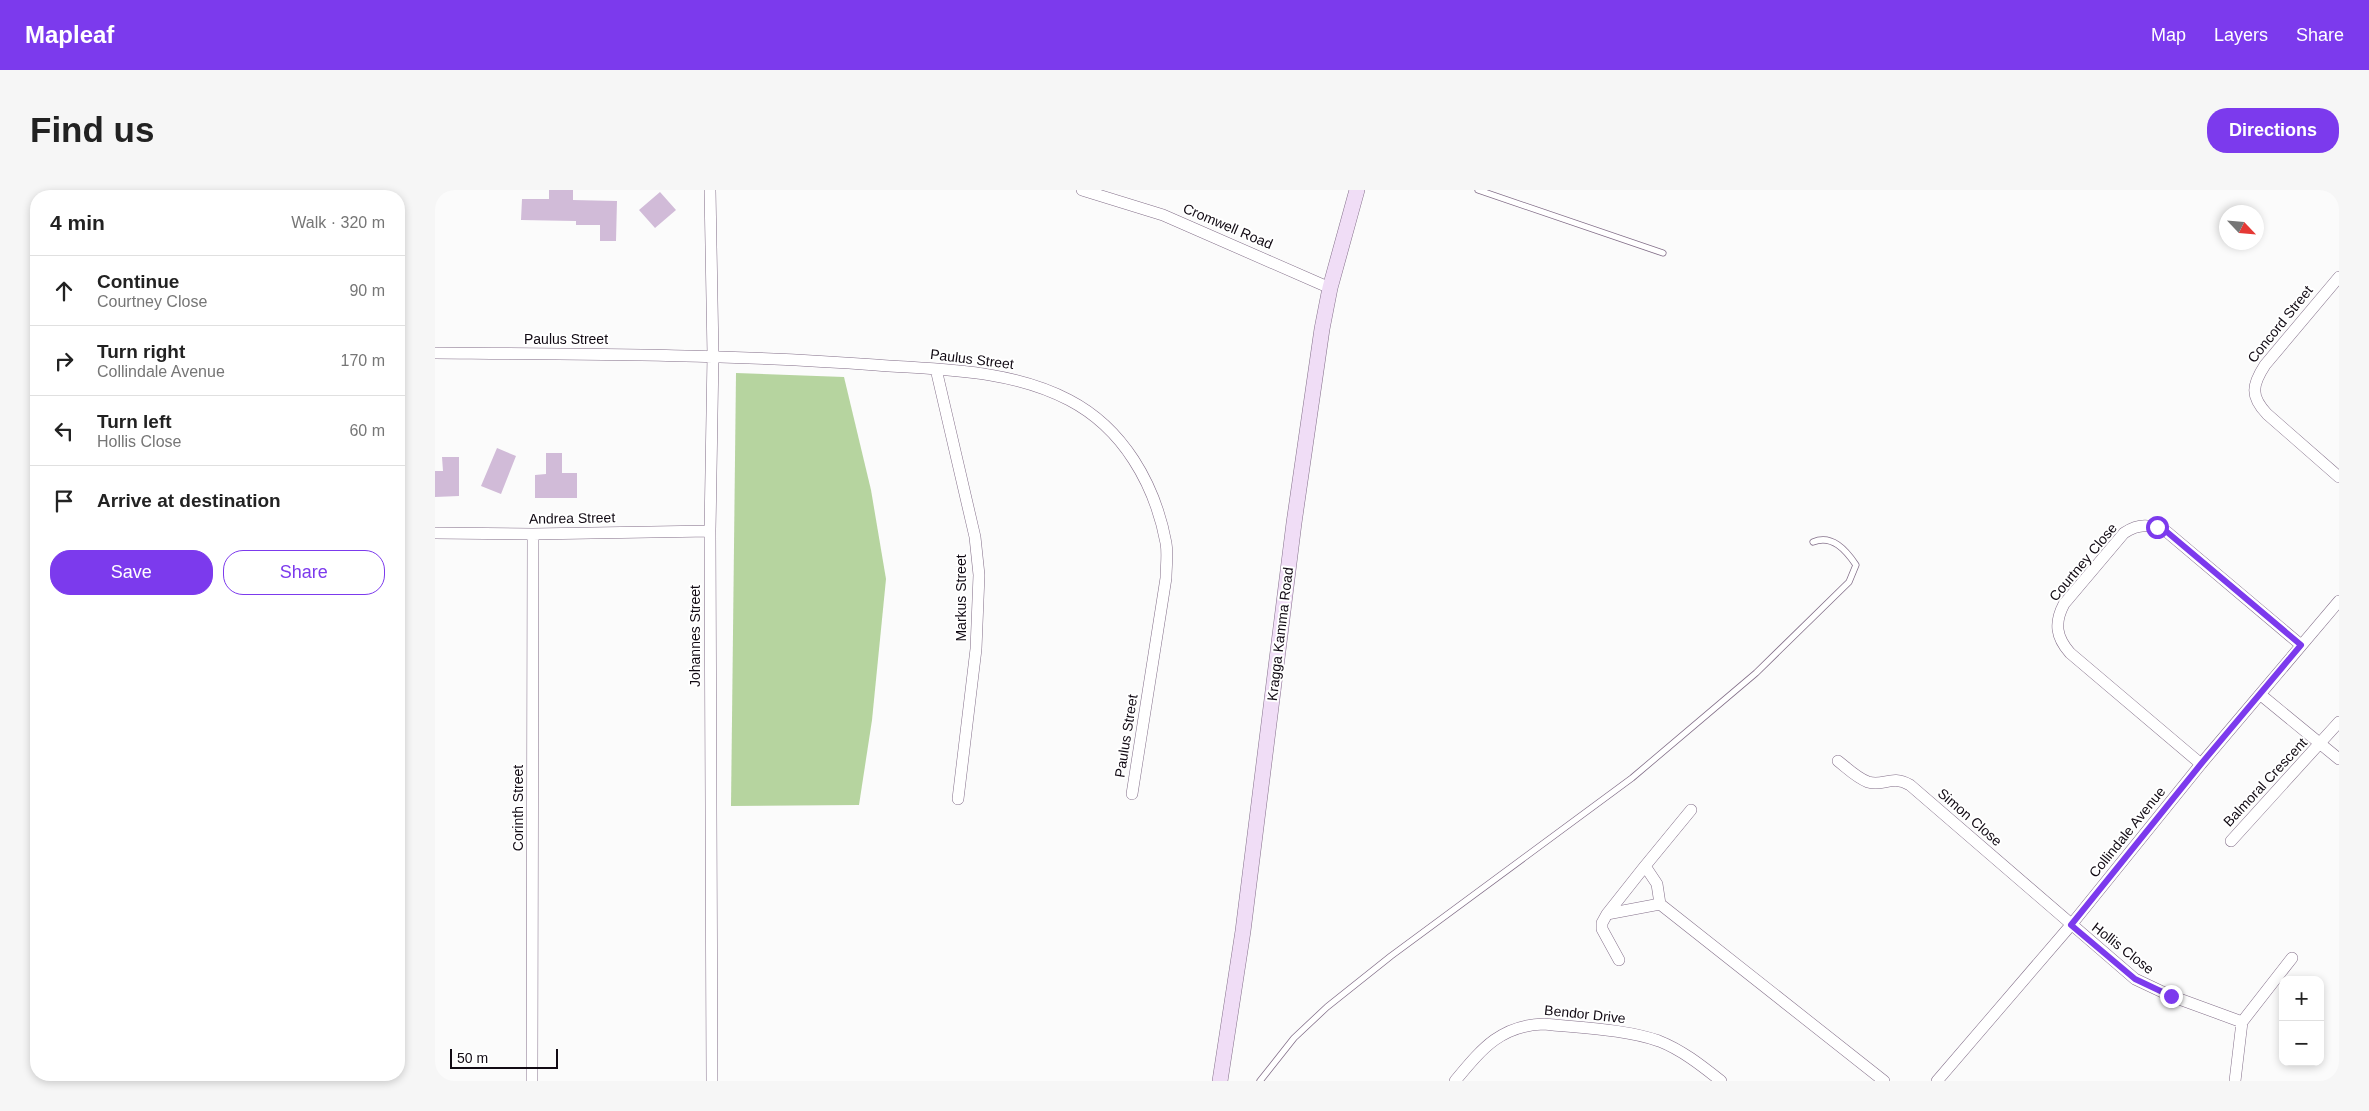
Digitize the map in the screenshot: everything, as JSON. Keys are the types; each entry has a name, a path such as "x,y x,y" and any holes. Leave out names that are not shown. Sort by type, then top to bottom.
{"main road":[{"name":"Kragga Kamma Road","path":"1220,1081 1310,408 1330,288 1357,190"}],"street":[{"name":"Johannes Street","path":"710,190 713,355 710,531 712,1081"},
{"name":"Cromwell Road","path":"1082,190 1163,214 1330,288"},
{"name":"Concord Street","path":"2339,277 2265,365 2256,378 2254,390 2256,403 2339,477"},
{"name":"Paulus Street","path":"435,353 713,355 936,370 1024,381 1069,400 1102,422 1134,459 1154,498 1166,545 1166,578 1132,794"},
{"name":"Markus Street","path":"936,370 975,537 979,575 976,649 958,800"},
{"name":"Courtney Close","path":"2201,764 2061,643 2057,631 2057,617 2064,604 2124,533 2134,527 2146,525 2157,527 2167,532 2301,645"},
{"name":"Andrea Street","path":"435,533 533,534 710,531"},
{"name":"Corinth Street","path":"532,1081 533,534"},
{"name":"Collindale Avenue","path":"1937,1081 2071,925 2201,764 2339,601"},
{"name":"Balmoral Crescent","path":"2261,695 2339,759"},
{"name":"Balmoral Crescent","path":"2231,841 2339,722"},
{"name":"Simon Close","path":"1838,761 1859,778 1869,782 1878,783 1893,779 1901,780 1910,785 2071,925"},
{"path":"1619,960 1602,929 1602,923 1607,914 1691,810"},
{"path":"1645,866 1657,884 1660,904 1884,1081"},
{"path":"1607,914 1660,904"},
{"name":"Hollis Close","path":"2071,925 2135,979 2149,987 2242,1022"},
{"path":"2235,1081 2242,1022 2292,958"},
{"name":"Bendor Drive","path":"1455,1081 1492,1040 1504,1032 1518,1027 1537,1024 1638,1036 1658,1041 1686,1055 1721,1081"}],"lane":[{"path":"1477,190 1663,253"},
{"path":"1260,1081 1294,1038 1327,1007 1391,956 1633,778 1763,667 1849,582 1854,572 1856,565 1836,544 1827,539 1813,542"}],"green space":[{"path":"736,373 844,377 871,490 886,579 872,720 859,805 731,806"}],"building":[{"path":"549,190 573,190 573,200 617,201 616,241 600,241 600,225 576,225 576,221 521,220 522,199 549,199"},
{"path":"660,192 676,210 655,228 639,210"},
{"path":"497,448 516,456 501,494 481,486"},
{"path":"546,453 562,453 562,473 577,473 577,498 535,498 535,475 546,474"},
{"path":"442,457 459,457 459,496 435,497 435,471 443,471"}],"route":[{"path":"2157,527 2167,532 2301,645 2261,695 2201,764 2071,925 2135,979 2171,996"}]}
